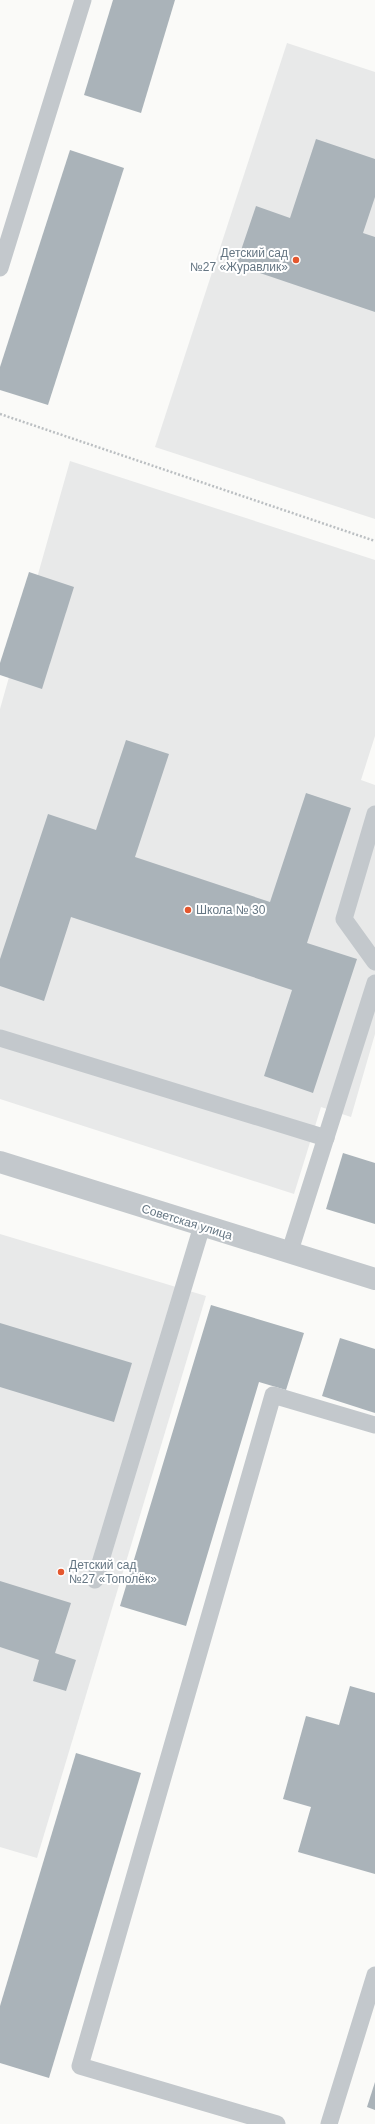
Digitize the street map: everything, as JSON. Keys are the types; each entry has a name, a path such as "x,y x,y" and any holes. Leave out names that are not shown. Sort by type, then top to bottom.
{"street":[{"name":"Советская улица","path":"0,1162 290,1254 375,1279"}],"lane":[{"path":"0,268 83,0"},
{"path":"375,814 344,919 375,962"},
{"path":"290,1254 375,983"},
{"path":"0,1038 326,1138"},
{"path":"95,1580 202,1226"},
{"path":"277,2124 80,2066 273,1395 375,1425"},
{"path":"329,2124 375,1975"}],"path":[{"path":"0,414 375,540"}],"shaded area":[{"name":"Детский сад №27 «Журавлик»","path":"287,43 375,72 375,519 155,447"},
{"name":"Школа № 30","path":"70,461 375,560 375,736 361,780 375,785 375,1034 351,1117 321,1107 294,1194 0,1099 0,709"},
{"name":"Детский сад №27 «Тополёк»","path":"0,1234 206,1296 37,1858 0,1847"}],"building":[{"path":"113,0 175,0 141,113 84,95"},
{"path":"316,139 375,159 375,197 363,233 375,237 375,312 236,265 256,206 290,218"},
{"path":"70,150 124,168 48,405 0,390 0,367"},
{"path":"29,572 74,587 42,689 0,675 0,663"},
{"path":"126,740 169,754 135,857 270,902 306,793 351,808 307,943 357,959 313,1093 264,1076 292,990 71,917 44,1001 0,986 0,959 48,814 96,830"},
{"path":"343,1153 375,1163 375,1224 326,1209"},
{"path":"211,1305 304,1333 286,1390 259,1382 186,1626 120,1606"},
{"path":"0,1323 132,1363 114,1422 0,1387"},
{"path":"340,1338 375,1349 375,1413 322,1396"},
{"path":"0,1581 71,1603 55,1653 76,1660 66,1691 33,1681 39,1660 0,1647"},
{"path":"350,1686 375,1693 375,1874 298,1852 311,1807 283,1799 306,1716 339,1725"},
{"path":"76,1753 141,1773 49,2078 0,2063 0,2006"},
{"path":"375,2082 375,2110 367,2107"}],"place":[{"name":"Детский сад №27 «Журавлик»","path":"296,260"},
{"name":"Школа № 30","path":"188,910"},
{"name":"Детский сад №27 «Тополёк»","path":"61,1572"}]}
